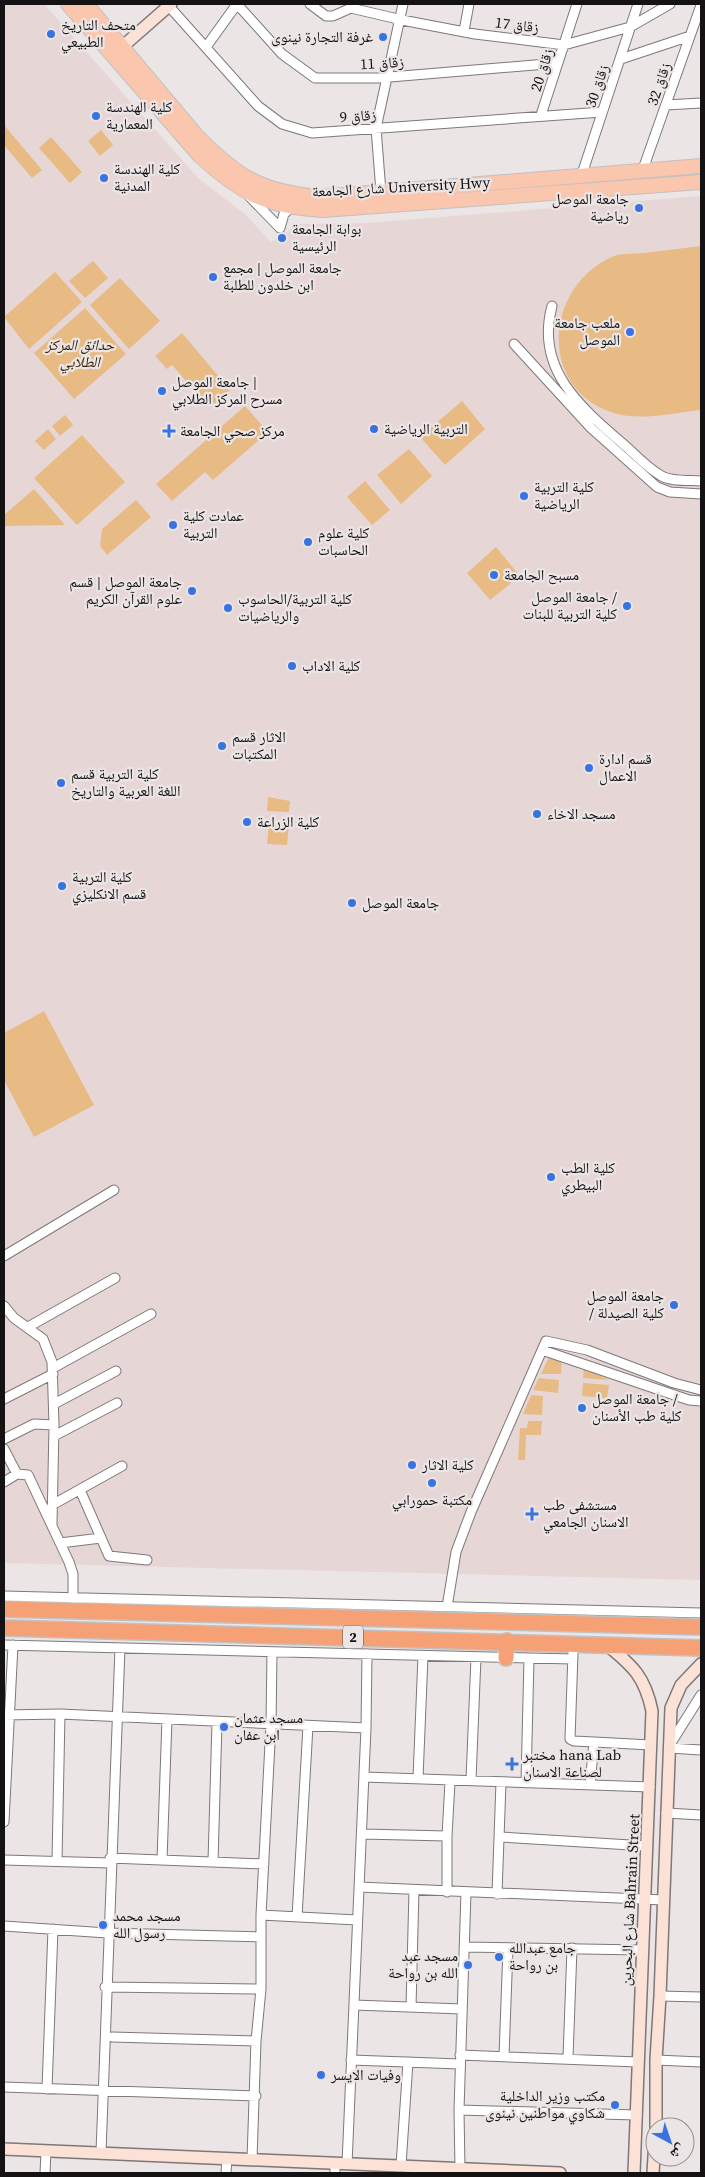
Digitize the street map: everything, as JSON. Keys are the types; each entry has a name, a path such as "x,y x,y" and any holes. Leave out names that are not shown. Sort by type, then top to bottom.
{"highway":[{"name":"2","path":"4,1609 273,1617 438,1612 701,1626"},
{"path":"272,1635 273,1617"},
{"name":"2","path":"4,1628 701,1648"},
{"path":"506,1658 507,1641"}],"main road":[{"name":"شارع الجامعة University Hwy","path":"68,4 190,146 223,177 245,192 271,203 323,210 542,187 581,177 701,166"},
{"name":"شارع الجامعة University Hwy","path":"86,4 202,142 236,172 252,182 277,192 320,198 381,192 701,182"},
{"path":"122,47 169,4"},
{"name":"شارع البحرين Bahrain Street","path":"607,1645 628,1662 643,1680 652,1711 634,2173"},
{"path":"656,2117 656,2060 671,1708 675,1696 688,1676 701,1664"},
{"path":"4,2149 252,2159 339,2167 401,2165 560,2173"}],"street":[{"name":"زقاق 9","path":"169,4 245,94 282,124 312,133 602,112"},
{"path":"206,48 237,4"},
{"name":"زقاق 11","path":"237,4 282,54 313,77 388,77 558,63"},
{"name":"زقاق 17","path":"310,4 326,16 334,16 351,8 464,31 564,45 630,28 670,4"},
{"path":"381,192 376,128 403,4"},
{"path":"464,31 469,4"},
{"name":"زقاق 20","path":"541,115 577,4"},
{"name":"زقاق 30","path":"581,177 638,4"},
{"name":"زقاق 32","path":"642,172 701,6"},
{"path":"621,58 690,36"},
{"path":"666,105 701,104"},
{"path":"245,192 280,228 284,214 292,207"},
{"path":"552,306 547,327 548,348 556,369 576,400 594,419 660,475 701,481"},
{"path":"514,344 591,428 657,487 670,492 701,494"},
{"path":"4,1256 114,1190"},
{"path":"28,1327 115,1278"},
{"path":"4,1306 43,1339 53,1371 52,1524"},
{"path":"4,1399 151,1314"},
{"path":"544,1346 587,1350 674,1384 701,1390"},
{"path":"544,1346 689,1400 701,1401"},
{"path":"438,1612 459,1544 544,1346"},
{"path":"54,1404 116,1371"},
{"path":"54,1436 117,1403"},
{"path":"4,1439 34,1424 54,1425"},
{"path":"4,1449 17,1474"},
{"path":"52,1505 122,1466"},
{"path":"4,1482 17,1474 28,1475 72,1570 73,1598"},
{"path":"80,1490 109,1556 147,1560"},
{"path":"60,1543 101,1538"},
{"path":"4,1596 438,1612 701,1613"},
{"path":"574,1643 570,1739 574,1741 651,1745"},
{"path":"4,1822 8,1645 573,1659"},
{"path":"101,2152 110,1860 120,1648"},
{"path":"252,2159 256,2096 256,2041 261,1989 261,1915 271,1724 272,1652"},
{"path":"339,2167 351,2060 362,1834 367,1654"},
{"path":"418,1778 424,1656"},
{"path":"471,1780 476,1657"},
{"path":"526,1782 529,1658"},
{"path":"701,1695 669,1747 701,1750"},
{"path":"6,1715 60,1714 366,1728"},
{"path":"57,1861 60,1714"},
{"path":"162,1860 167,1719"},
{"path":"213,1862 217,1722"},
{"path":"296,1916 308,1726"},
{"path":"590,1785 594,1742"},
{"path":"364,1777 418,1778 450,1782 471,1780 650,1787"},
{"path":"447,1892 447,1836 450,1782"},
{"path":"497,1894 501,1782"},
{"path":"666,1813 701,1815"},
{"path":"362,1834 447,1836"},
{"path":"500,1837 647,1846"},
{"path":"4,1860 162,1860 264,1864"},
{"path":"359,1887 664,1900"},
{"path":"411,2007 414,1890"},
{"path":"460,2169 460,2055 466,1892"},
{"path":"261,1915 357,1920"},
{"path":"4,1926 108,1933 261,1938"},
{"path":"47,2089 53,1930"},
{"path":"465,1948 642,1950"},
{"path":"504,2056 508,1948"},
{"path":"568,2058 572,1948"},
{"path":"106,1987 261,1989"},
{"path":"660,1996 701,1997"},
{"path":"354,2005 462,2009"},
{"path":"112,2037 256,2041"},
{"path":"460,2055 638,2062"},
{"path":"351,2060 460,2064"},
{"path":"656,2060 701,2062"},
{"path":"401,2165 408,2062"},
{"path":"4,2087 256,2096"},
{"path":"459,2110 637,2115"},
{"path":"45,2173 46,2152"},
{"path":"226,2173 227,2158"}],"shaded area":[{"name":"جامعة الموصل","path":"4,4 44,4 199,179 245,214 271,242 298,224 368,223 701,196 701,1580 4,1563"}],"green space":[{"path":"4,125 42,170 32,178 4,145"},
{"path":"101,130 113,145 100,156 88,141"},
{"path":"51,137 82,172 70,183 39,148"},
{"name":"ملعب جامعة الموصل","path":"701,246 701,410 644,417 621,415 611,412 587,399 570,381 561,359 559,335 563,311 574,289 591,270 614,256"},
{"name":"حدائق المركز الطلابي","path":"93,261 108,278 85,298 69,281"},
{"name":"حدائق المركز الطلابي","path":"55,272 82,302 29,349 4,317"},
{"name":"حدائق المركز الطلابي","path":"120,278 160,321 129,349 90,305"},
{"name":"حدائق المركز الطلابي","path":"85,308 126,354 74,399 34,353"},
{"name":"حدائق المركز الطلابي","path":"182,333 230,390 214,404 205,394 201,398 172,365 167,369 155,356"},
{"path":"462,401 485,429 445,465 420,437"},
{"path":"245,406 268,432 213,480 205,472 172,501 156,484"},
{"path":"65,415 73,425 60,436 52,426"},
{"path":"48,429 56,439 44,450 35,441"},
{"path":"82,435 125,482 77,525 34,478"},
{"path":"409,449 432,476 401,504 377,475"},
{"path":"365,481 390,510 372,525 347,497"},
{"path":"34,489 65,525 4,526 4,515"},
{"path":"136,500 151,517 107,555 100,546 102,529"},
{"name":"مسبح الجامعة","path":"496,547 520,576 490,600 467,573"},
{"path":"268,797 290,801 289,812 267,811"},
{"path":"269,823 289,824 287,845 267,844"},
{"path":"44,1011 94,1105 34,1137 4,1080 4,1033"},
{"path":"549,1357 562,1357 561,1374 541,1374"},
{"path":"584,1366 609,1380 583,1378"},
{"path":"539,1378 559,1380 558,1393 533,1390"},
{"path":"583,1383 609,1385 607,1398 582,1396"},
{"path":"531,1395 543,1396 542,1415 523,1414"},
{"path":"528,1421 542,1421 541,1435 526,1435 525,1460 518,1460 520,1428 527,1428"}],"place":[{"name":"متحف التاريخ الطبيعي","path":"51,34"},
{"name":"غرفة التجارة نينوى","path":"383,37"},
{"name":"كلية الهندسة المعمارية","path":"96,116"},
{"name":"كلية الهندسة المدنية","path":"104,178"},
{"name":"جامعة الموصل رياضية","path":"639,208"},
{"name":"بوابة الجامعة الرئيسية","path":"282,238"},
{"name":"جامعة الموصل | مجمع ابن خلدون للطلبة","path":"213,277"},
{"name":"ملعب جامعة الموصل","path":"630,332"},
{"name":"جامعة الموصل | مسرح المركز الطلابي","path":"162,391"},
{"name":"التربية الرياضية","path":"374,429"},
{"name":"مركز صحي الجامعة","path":"169,431"},
{"name":"كلية التربية الرياضية","path":"524,496"},
{"name":"عمادت كلية التربية","path":"173,525"},
{"name":"كلية علوم الحاسبات","path":"308,542"},
{"name":"مسبح الجامعة","path":"494,575"},
{"name":"جامعة الموصل | قسم علوم القرآن الكريم","path":"192,591"},
{"name":"جامعة الموصل / كلية التربية للبنات","path":"627,606"},
{"name":"كلية التربية/الحاسوب والرياضيات","path":"228,608"},
{"name":"كلية الاداب","path":"292,666"},
{"name":"الاثار قسم المكتبات","path":"222,746"},
{"name":"قسم ادارة الاعمال","path":"589,768"},
{"name":"كلية التربية قسم اللغة العربية والتاريخ","path":"61,783"},
{"name":"مسجد الاخاء","path":"537,814"},
{"name":"كلية الزراعة","path":"247,822"},
{"name":"كلية التربية قسم الانكليزي","path":"62,886"},
{"name":"جامعة الموصل","path":"352,903"},
{"name":"كلية الطب البيطري","path":"551,1177"},
{"name":"جامعة الموصل / كلية الصيدلة","path":"674,1305"},
{"name":"جامعة الموصل / كلية طب الأسنان","path":"582,1408"},
{"name":"كلية الاثار","path":"412,1465"},
{"name":"مكتبة حمورابي","path":"432,1483"},
{"name":"مستشفى طب الاسنان الجامعي","path":"532,1514"},
{"name":"مسجد عثمان ابن عفان","path":"224,1727"},
{"name":"مختبر hana Lab لصناعة الاسنان","path":"512,1764"},
{"name":"مسجد محمد رسول الله","path":"103,1925"},
{"name":"جامع عبدالله بن رواحة","path":"499,1957"},
{"name":"مسجد عبد الله بن رواحة","path":"468,1965"},
{"name":"وفيات الايسر","path":"321,2075"},
{"name":"مكتب وزير الداخلية شكاوي مواطنين نينوى","path":"615,2105"}]}
